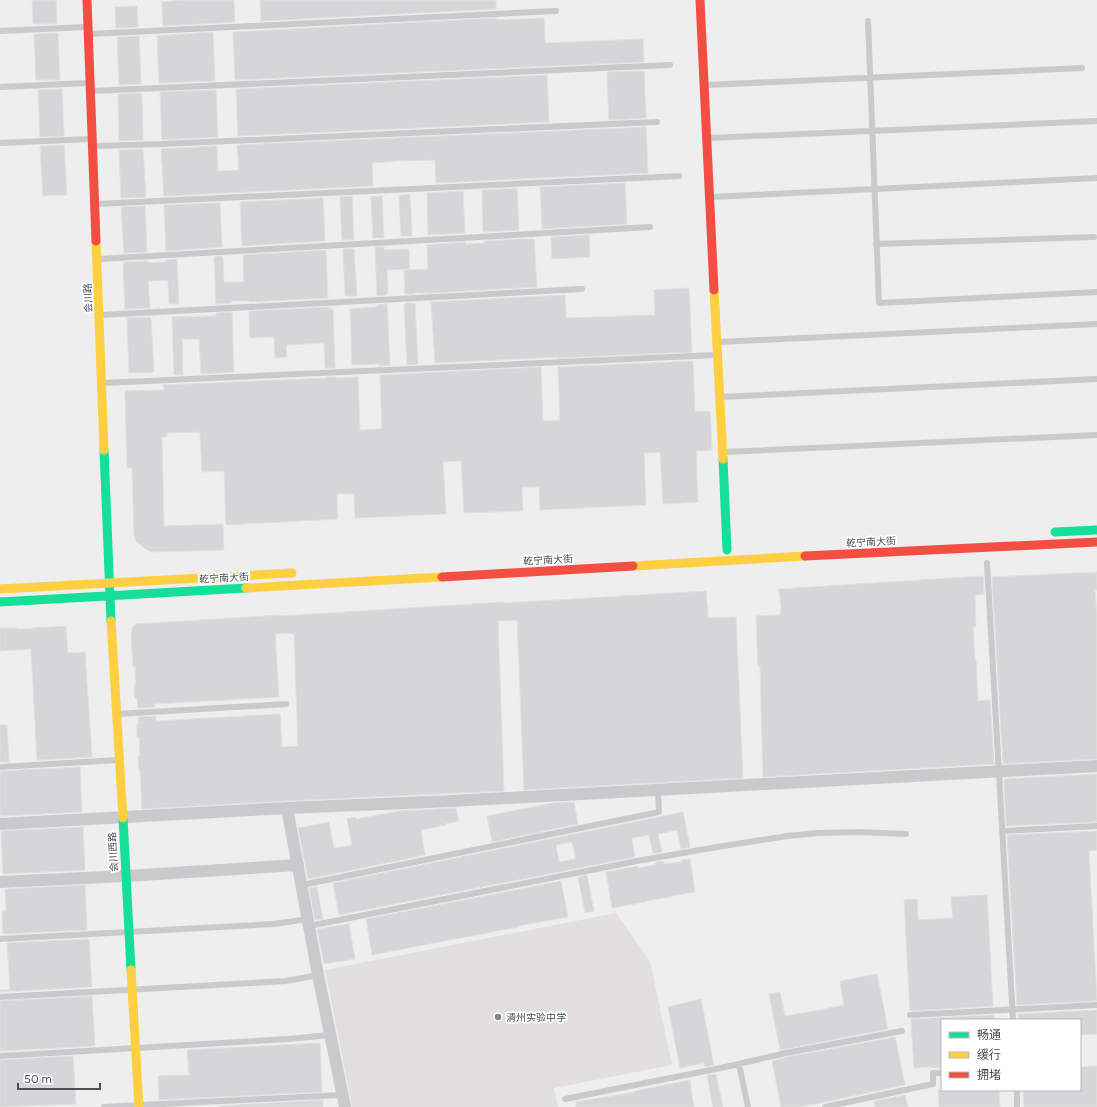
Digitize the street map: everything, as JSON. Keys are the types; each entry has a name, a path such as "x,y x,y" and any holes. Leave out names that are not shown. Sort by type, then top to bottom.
{"street":[{"name":"会川路","path":"87,0 110,596"},
{"path":"700,0 727,550"},
{"path":"1050,532 1097,530"},
{"name":"乾宁南大街","path":"0,602 810,556 1097,542"},
{"name":"乾宁南大街","path":"0,589 299,573"},
{"name":"会川西路","path":"110,596 139,1106"},
{"path":"0,824 287,808 444,802 1097,766"},
{"path":"287,808 318,975 345,1107"},
{"path":"0,882 298,865"}],"lane":[{"path":"0,30 88,31 556,11"},
{"path":"868,21 878,303 1097,292"},
{"path":"0,87 91,87 670,65"},
{"path":"704,85 1082,68"},
{"path":"706,138 1097,121"},
{"path":"0,143 162,144 657,122"},
{"path":"95,204 679,176"},
{"path":"709,197 1097,178"},
{"path":"97,259 650,227"},
{"path":"876,244 1094,237"},
{"path":"99,315 582,289"},
{"path":"717,342 1097,324"},
{"path":"102,383 717,355"},
{"path":"719,397 1097,379"},
{"path":"722,452 1097,435"},
{"path":"987,563 1013,1019"},
{"path":"116,714 286,704"},
{"path":"0,767 119,760"},
{"path":"302,885 659,812 658,790"},
{"path":"1002,831 1097,826"},
{"path":"0,939 309,923 629,862 787,836 818,833 858,832 906,834"},
{"path":"0,997 286,981 318,975"},
{"path":"910,1015 1097,1004"},
{"path":"565,1099 740,1064 786,1053 902,1031"},
{"path":"0,1056 288,1039 330,1035"},
{"path":"740,1064 748,1107"},
{"path":"825,1107 933,1084 933,1073 941,1073"},
{"path":"1016,1091 1018,1107"},
{"path":"104,1107 342,1094"}],"shaded area":[{"name":"清州实验中学","path":"616,913 650,961 672,1065 554,1088 558,1107 352,1107 325,970"}],"building":[{"path":"32,0 56,0 57,24 33,24"},
{"path":"184,0 234,0 235,22 163,26 162,2"},
{"path":"260,0 496,0 496,9 261,21"},
{"path":"137,6 138,27 116,28 115,7"},
{"path":"496,18 497,20 544,18 545,43 643,39 644,62 235,80 233,32"},
{"path":"213,32 215,81 159,83 157,36"},
{"path":"57,33 60,80 36,80 34,34"},
{"path":"139,36 141,84 119,85 117,37"},
{"path":"644,71 646,118 609,120 607,72"},
{"path":"547,75 549,122 238,136 236,89"},
{"path":"62,89 64,136 40,137 38,90"},
{"path":"216,90 218,137 162,140 160,92"},
{"path":"141,93 143,140 119,141 118,96 119,94"},
{"path":"646,127 648,173 436,183 435,160 397,161 372,163 373,186 164,196 161,149 217,146 218,171 239,170 237,145"},
{"path":"64,145 67,195 43,196 40,146"},
{"path":"143,149 146,196 121,198 119,150"},
{"path":"625,183 627,224 542,229 540,187"},
{"path":"517,188 519,230 483,232 482,190"},
{"path":"463,191 465,233 428,235 427,193"},
{"path":"410,194 412,236 401,236 399,195"},
{"path":"352,196 354,240 342,240 340,197"},
{"path":"382,196 384,238 373,238 371,197"},
{"path":"323,198 325,241 242,246 240,202"},
{"path":"220,203 222,247 166,251 164,205"},
{"path":"145,206 147,252 124,253 121,207"},
{"path":"589,235 590,257 552,259 551,237"},
{"path":"534,239 537,287 405,294 404,270 428,269 427,245 465,242 466,244 484,243 484,241"},
{"path":"375,247 384,247 384,250 409,249 410,269 387,270 388,294 386,295 377,296"},
{"path":"343,249 354,249 357,296 345,296"},
{"path":"326,250 328,298 249,302 231,301 231,303 216,304 214,257 222,256 223,258 224,282 244,282 243,255"},
{"path":"177,259 179,304 169,304 168,280 148,281 150,308 125,309 124,262 166,262 166,260"},
{"path":"689,288 692,352 435,363 431,302 565,295 566,318 655,315 654,290"},
{"path":"406,303 415,303 418,364 407,365 404,305"},
{"path":"387,304 390,365 352,365 350,309 376,307 378,306 377,305"},
{"path":"329,307 329,309 333,309 335,368 325,368 324,343 286,345 287,357 275,358 274,337 250,338 249,311"},
{"path":"232,312 234,372 201,374 199,339 182,339 183,375 174,375 172,317 216,316 216,313"},
{"path":"150,317 154,372 129,373 127,318"},
{"path":"693,361 695,412 710,411 712,450 696,451 698,502 663,504 660,452 644,453 646,505 540,510 539,487 522,487 523,511 464,513 461,461 443,462 446,514 355,518 354,494 337,494 338,519 226,525 224,471 202,472 200,432 167,433 167,437 162,437 164,526 223,524 224,550 151,552 136,541 134,535 132,468 127,468 125,391 164,390 163,385 326,377 358,377 360,430 380,429 382,428 380,375 541,367 543,421 560,420 558,367"},
{"path":"1097,572 1097,590 1095,590 1097,617 1097,759 1003,764 992,577"},
{"path":"983,576 984,594 975,595 976,627 973,627 978,701 990,700 994,764 763,777 760,666 758,666 756,616 780,615 781,607 779,589"},
{"path":"706,591 708,618 736,617 743,778 524,790 517,620 498,621 504,791 142,809 138,757 140,756 139,737 137,738 137,724 139,724 138,717 156,716 156,721 280,714 282,747 298,746 294,634 275,634 279,697 155,704 155,707 138,708 137,698 135,698 135,667 133,667 131,634 132,628 136,624"},
{"path":"66,626 68,653 85,652 92,757 37,760 31,649 0,651 0,628 18,629"},
{"path":"0,725 7,725 9,762 0,762"},
{"path":"80,767 82,812 0,816 0,771"},
{"path":"1097,774 1097,822 1006,826 1004,779"},
{"path":"574,802 578,824 492,842 487,816 553,803"},
{"path":"456,808 459,821 421,830 425,855 308,879 298,828 329,822 334,848 352,845 347,819 356,817 356,819 400,811"},
{"path":"683,812 690,847 681,849 677,830 658,834 662,852 653,854 649,835 632,838 635,857 339,915 333,883","holes":["572,842 576,859 559,862 556,845"]},
{"path":"83,827 85,870 3,874 1,831"},
{"path":"1097,831 1097,850 1089,851 1097,1001 1017,1005 1007,835"},
{"path":"690,859 695,892 612,908 606,872 637,866 638,868 655,865 655,862 663,861 664,864 681,862 681,860"},
{"path":"587,875 594,911 585,913 578,877"},
{"path":"561,881 568,917 372,955 366,919"},
{"path":"85,885 87,930 3,934 2,912 6,911 5,889"},
{"path":"317,887 323,919 315,920 309,888"},
{"path":"987,895 993,1006 910,1011 904,900 917,899 918,920 953,918 951,897"},
{"path":"349,924 355,959 324,964 317,929"},
{"path":"88,939 92,987 0,992 0,990 10,990 7,943"},
{"path":"877,974 888,1029 780,1050 769,994 780,992 785,1016 809,1012 844,1005 840,981"},
{"path":"92,996 95,1046 0,1051 0,1001"},
{"path":"701,999 714,1065 705,1067 704,1063 680,1068 668,1007"},
{"path":"1097,1010 1097,1034 1081,1035 1081,1019 1019,1019 1018,1014"},
{"path":"994,1015 994,1019 941,1019 941,1068 914,1068 911,1019"},
{"path":"895,1037 905,1085 801,1107 781,1107 772,1061"},
{"path":"320,1043 322,1092 159,1100 158,1076 189,1075 187,1050"},
{"path":"73,1056 76,1104 0,1107 0,1060"},
{"path":"1097,1066 1097,1107 1024,1107 1023,1091 1081,1091 1081,1067"},
{"path":"716,1074 723,1107 713,1107 707,1075"},
{"path":"690,1080 694,1107 576,1107 576,1102 635,1092"},
{"path":"938,1090 999,1091 1000,1107 939,1107"},
{"path":"905,1095 908,1107 875,1107 874,1101"},
{"path":"323,1100 323,1107 219,1107 219,1106"}],"traffic: fast":[{"path":"104,450 111,621"},
{"path":"723,459 727,550"},
{"path":"1055,532 1097,530"},
{"path":"0,602 246,588"},
{"path":"123,818 131,970"}],"traffic: slow":[{"path":"96,241 104,450"},
{"path":"714,290 723,459"},
{"path":"633,566 805,556"},
{"path":"0,589 292,573"},
{"path":"246,588 442,577"},
{"path":"111,621 123,818"},
{"path":"131,970 139,1107"}],"traffic: jam":[{"path":"87,0 96,241"},
{"path":"700,0 714,290"},
{"path":"805,556 1097,542"},
{"path":"442,577 633,566"}],"place":[{"name":"清州实验中学","path":"498,1017"}]}
